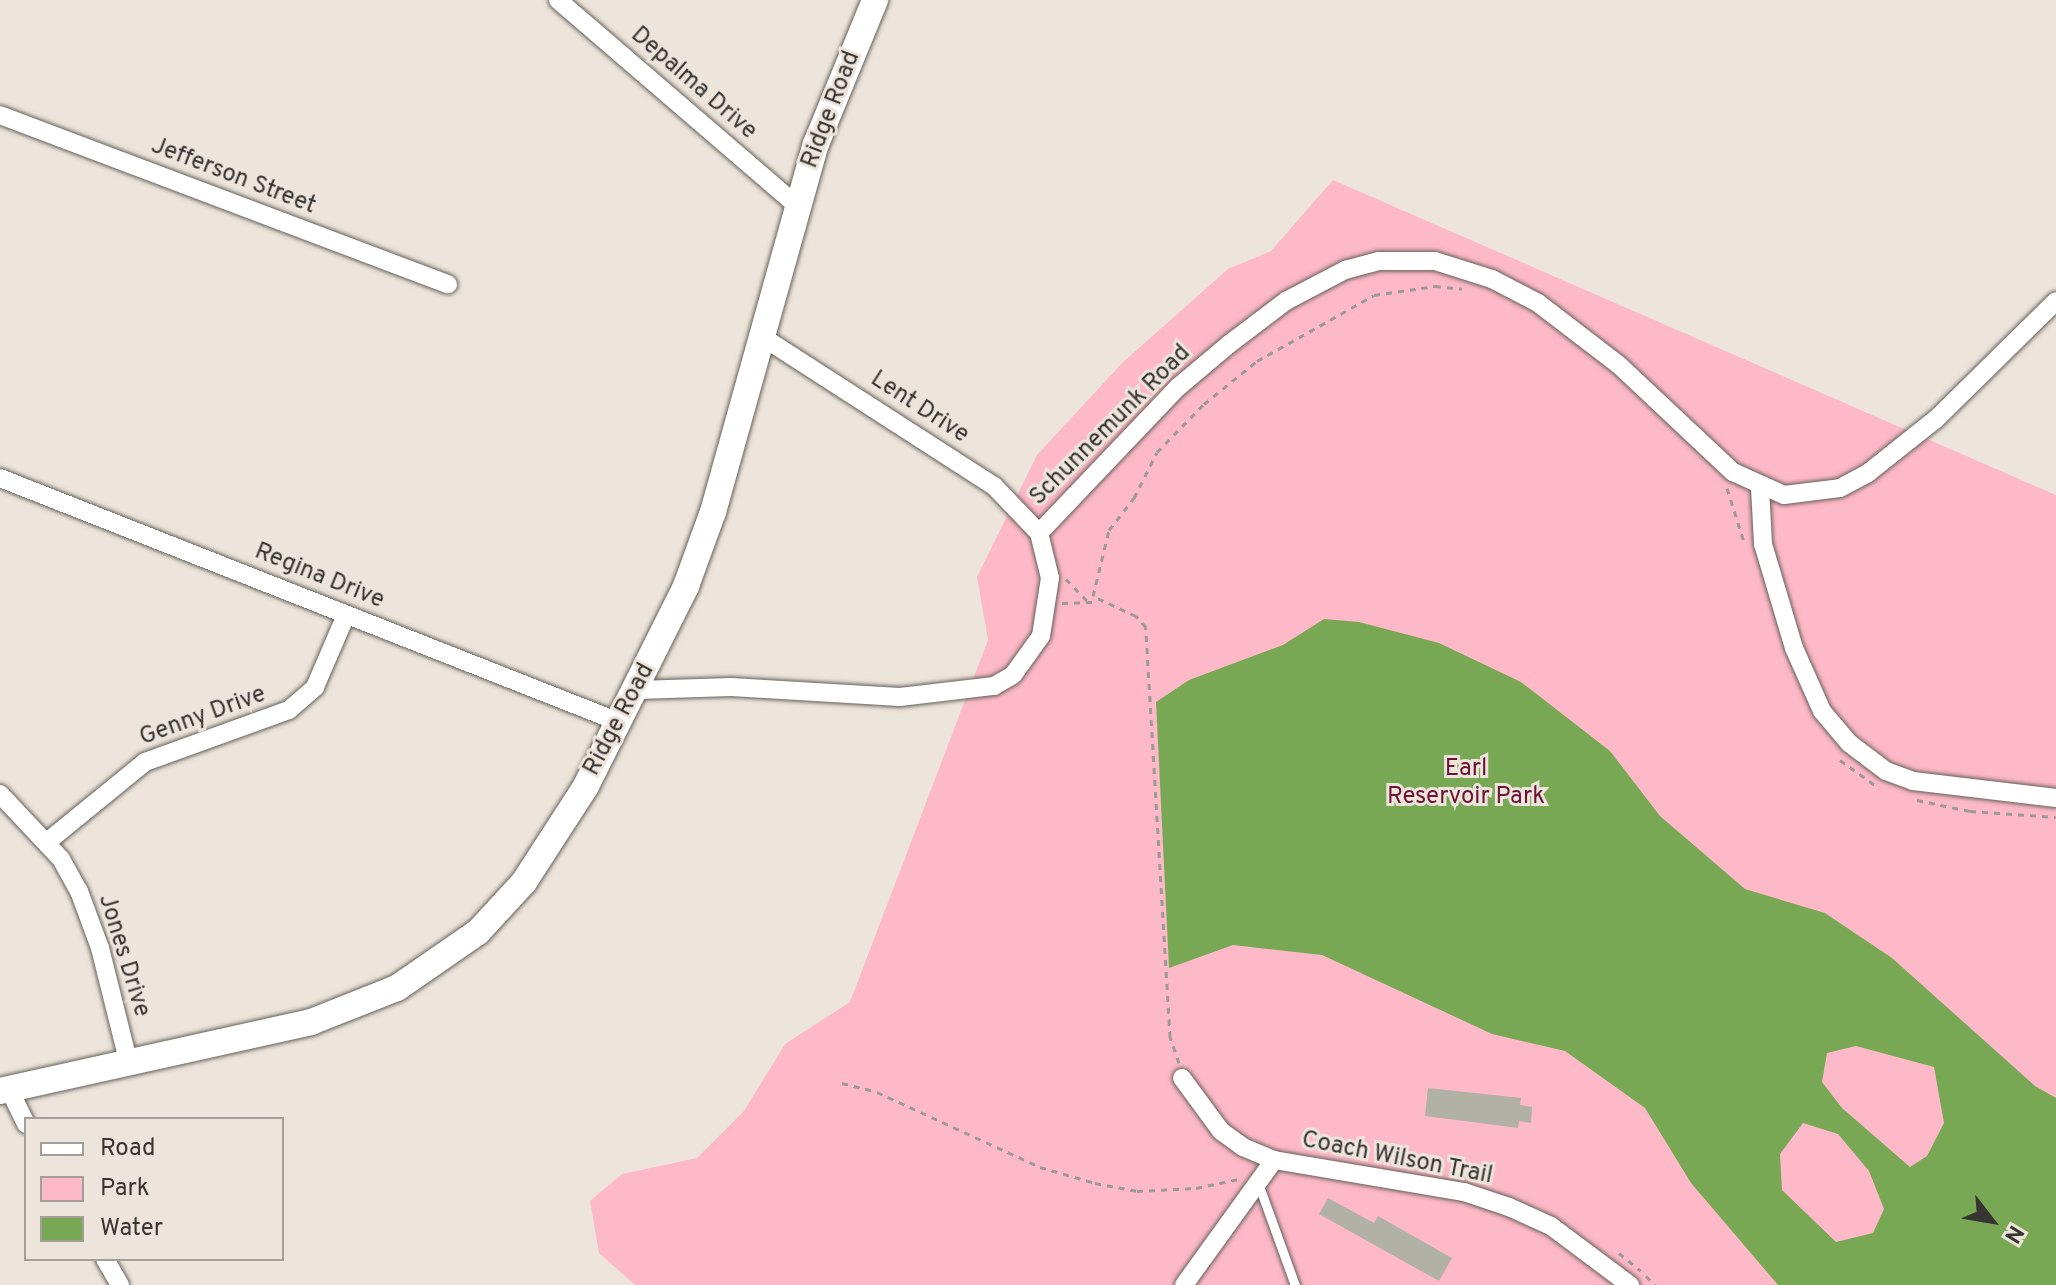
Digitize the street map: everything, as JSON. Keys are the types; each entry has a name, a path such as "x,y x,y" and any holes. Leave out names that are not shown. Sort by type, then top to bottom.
{"street":[{"name":"Depalma Drive","path":"558,0 796,205"},
{"name":"Ridge Road","path":"5,1090 311,1022 397,988 441,962 524,882 586,786 637,690 686,586 713,512 796,205 875,0"},
{"name":"Jefferson Street","path":"0,115 448,284"},
{"name":"Schunnemunk Road","path":"637,690 731,687 900,697 994,686 1013,675 1041,636 1050,578 1039,533 1177,388 1286,301 1345,270 1379,261 1435,261 1492,279 1538,303 1620,366 1733,472 1760,488 1809,495 1840,488 1868,473 1936,419 2056,301"},
{"name":"Lent Drive","path":"761,336 994,486 1039,533"},
{"name":"Regina Drive","path":"0,478 619,722"},
{"path":"1760,488 1763,544 1794,648 1822,711 1849,743 1886,771 1913,781 2056,798"},
{"name":"Genny Drive","path":"47,842 145,762 289,710 315,687 346,615"},
{"name":"Jones Drive","path":"0,794 47,842 79,891 100,948 129,1064"},
{"name":"Coach Wilson Trail","path":"1182,1078 1221,1131 1274,1160 1464,1192 1509,1207 1587,1249 1630,1285"},
{"path":"5,1090 24,1121"},
{"path":"1184,1285 1274,1160"},
{"path":"106,1261 120,1285"}],"lane":[{"path":"1258,1182 1295,1285"}],"path":[{"path":"1098,602 1093,596 1109,530 1157,452 1204,404 1257,361 1374,295 1435,286 1473,290"},
{"path":"1720,479 1745,546"},
{"path":"1046,603 1098,602 1136,616 1146,627 1170,1037 1182,1078"},
{"path":"1836,753 1871,785 1886,791"},
{"path":"1912,798 1970,811 2056,817"},
{"path":"842,1083 877,1092 1040,1167 1095,1183 1137,1191 1196,1188 1233,1178 1258,1182"}],"green space":[{"name":"Earl Reservoir Park","path":"1333,180 2056,495 2056,1285 635,1285 599,1253 590,1201 622,1174 697,1158 744,1111 785,1044 850,1002 988,640 977,577 1037,455 1122,363 1228,269 1271,251"}],"water":[{"path":"1324,619 1359,622 1439,643 1521,682 1610,751 1660,816 1745,889 1825,913 1892,958 2035,1086 2056,1098 2056,1285 1778,1285 1691,1183 1645,1108 1565,1051 1492,1034 1322,955 1233,945 1169,968 1156,702 1189,680 1283,645","holes":["1856,1046 1934,1067 1944,1123 1927,1156 1910,1167 1842,1108 1822,1082 1827,1053","1803,1123 1838,1134 1869,1171 1884,1209 1873,1233 1836,1242 1782,1190 1780,1154"]}],"building":[{"path":"1428,1088 1521,1098 1520,1105 1532,1107 1531,1123 1519,1121 1518,1128 1425,1116"},
{"path":"1328,1198 1374,1223 1378,1216 1452,1258 1439,1281 1319,1214"}]}
